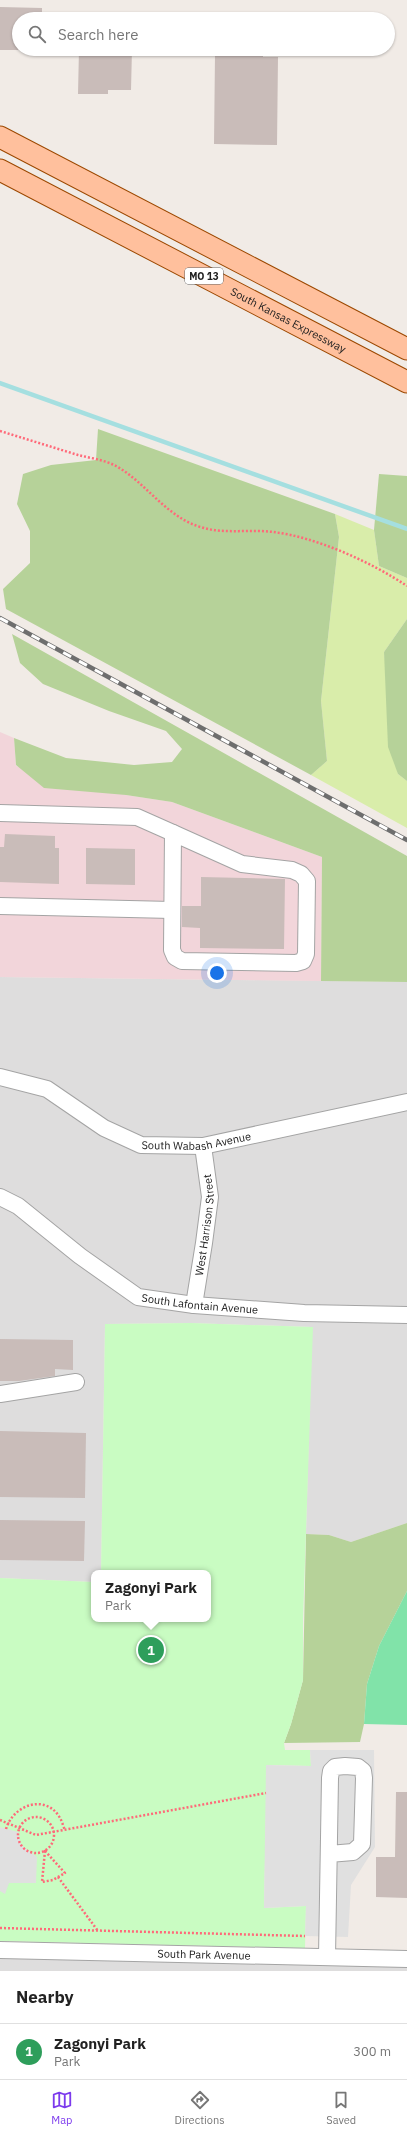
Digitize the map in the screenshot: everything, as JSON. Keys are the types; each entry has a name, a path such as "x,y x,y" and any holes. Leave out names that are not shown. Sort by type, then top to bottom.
{"main road":[{"name":"MO 13","path":"1,137 407,350"},
{"name":"South Kansas Expressway","path":"3,173 407,382"}],"street":[{"path":"0,813 137,817 174,833 242,864 292,870 301,874 307,881 306,954 303,961 296,963 182,961 175,957 172,950 174,833"},
{"path":"0,906 172,910"},
{"name":"South Wabash Avenue","path":"0,1076 47,1089 104,1128 141,1145 203,1146 407,1102"},
{"name":"West Harrison Street","path":"194,1305 210,1197 203,1146"},
{"name":"South Lafontain Avenue","path":"0,1198 18,1206 80,1256 138,1297 194,1305 304,1313 407,1315"},
{"path":"0,1394 76,1382"},
{"path":"327,1957 329,1854 331,1771 335,1767 358,1767 363,1771 364,1778 362,1844 353,1852 329,1854"},
{"name":"South Park Avenue","path":"0,1950 407,1959"}],"path":[{"path":"0,431 115,466 138,483 158,502 185,520 204,528 273,532 298,536 354,557 388,573 407,586"},
{"path":"0,1820 36,1835 266,1793"},
{"path":"6,1829 15,1813 24,1807 37,1804 49,1808 60,1817 65,1830"},
{"path":"45,1851 36,1854 26,1851 18,1839 19,1828 24,1822 38,1817 46,1820 51,1825 53,1840 45,1851 42,1882 65,1873 45,1851"},
{"path":"58,1877 98,1931"},
{"path":"0,1928 305,1936"}],"shaded area":[{"path":"0,732 14,738 16,766 126,795 172,802 322,857 321,981 0,977"},
{"path":"0,977 407,982 407,1523 351,1542 329,1535 306,1534 312,1327 191,1323 105,1324 101,1570 91,1570 91,1582 0,1578"},
{"path":"310,1750 374,1750 375,1847 351,1885 348,1937 305,1936 306,1906 264,1908 266,1765 311,1766"},
{"path":"0,1827 18,1832 21,1845 37,1857 36,1883 9,1883 5,1894 0,1891"},
{"path":"0,1955 407,1967 407,1971 0,1971"}],"green space":[{"path":"98,429 335,514 339,537 321,701 327,761 311,775 6,609 3,589 30,563 30,531 17,504 23,474 51,465 96,460"},
{"path":"379,474 407,476 407,578 379,566 374,530"},
{"path":"335,514 374,530 379,566 407,578 407,619 384,652 398,774 407,781 407,828 311,775 327,761 321,701 339,537"},
{"path":"407,619 407,781 398,774 388,747 384,652"},
{"path":"12,634 407,856 407,982 321,981 322,857 172,802 126,795 44,788 16,765 14,738 66,758 134,765 172,762 182,749 166,731 109,711 43,684 20,663"},
{"path":"191,1323 313,1327 303,1620 303,1680 291,1724 284,1743 285,1750 310,1750 311,1766 267,1765 264,1908 306,1906 305,1948 0,1941 0,1578 91,1582 91,1622 211,1622 211,1570 101,1570 105,1324"},
{"path":"407,1523 407,1591 379,1646 367,1684 364,1724 360,1742 284,1743 291,1724 303,1680 306,1534 329,1535 351,1542"},
{"path":"407,1591 407,1725 364,1724 367,1684 379,1646"}],"building":[{"path":"0,7 42,8 42,12 12,12 12,50 0,50"},
{"path":"79,56 132,56 131,90 108,90 108,94 78,94"},
{"path":"215,56 278,57 277,145 214,144"},
{"path":"5,834 55,836 55,848 59,848 59,884 0,882 0,847 4,847"},
{"path":"86,848 135,849 135,885 86,884"},
{"path":"201,877 285,879 284,949 200,948 200,928 182,927 182,906 201,906"},
{"path":"0,1339 73,1340 73,1370 55,1369 55,1376 19,1381 0,1381"},
{"path":"0,1431 86,1433 85,1498 0,1497"},
{"path":"0,1520 85,1521 84,1561 0,1560"},
{"path":"396,1792 407,1792 407,1898 376,1897 376,1857 395,1857"}],"waterway":[{"path":"0,383 407,529"}],"railway":[{"path":"0,618 407,840"}],"place":[{"name":"Zagonyi Park","path":"151,1650"}]}
